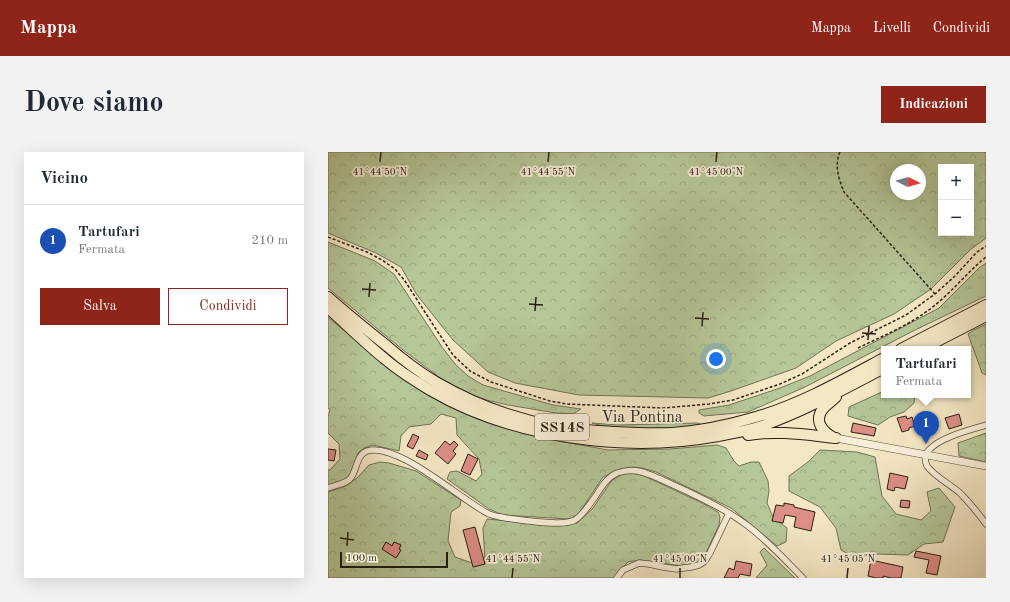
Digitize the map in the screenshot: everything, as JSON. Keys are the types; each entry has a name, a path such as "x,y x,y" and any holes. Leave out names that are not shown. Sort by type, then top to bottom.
{"highway":[{"name":"Via Pontina","path":"328,297 352,318 416,368 436,382 462,396 518,417 553,426 589,431 671,433 699,430 757,417 806,398 881,360"},
{"path":"907,346 986,305"},
{"name":"Via Pontina","path":"328,308 385,359 430,390 459,406 516,426 590,440 671,442 731,434 761,426 790,415 881,370"},
{"path":"928,346 986,316"},
{"path":"836,438 828,435 823,430 820,423 820,414 826,406 853,384"},
{"path":"700,439 729,438 768,433 836,438"}],"street":[{"path":"986,425 952,436 937,444 926,454 926,462 930,469 960,494 986,524"},
{"path":"836,438 986,466"},
{"path":"328,488 350,479 359,459 363,454 368,451 378,450 394,455 417,466 449,486 480,509 490,514 500,517 546,522 567,522 573,521 581,515 608,479 620,472 640,472 659,478 716,506 748,525 803,578"},
{"path":"617,578 623,570 639,564 649,564 676,569 699,565 705,561 710,553 729,513"}],"path":[{"path":"840,152 838,156 839,180 844,192 935,294"},
{"path":"328,237 367,252 382,260 394,269 405,281 453,355 470,371 491,382 550,401 567,404 663,408 709,404 733,400 780,384 802,374 850,343 906,315 935,294 955,276 977,252 986,246"},
{"path":"858,348 898,330 920,316 941,301 976,265 986,257"}],"green space":[{"path":"328,152 986,152 986,238 971,249 931,289 894,314 836,341 796,368 708,398 579,395 515,383 488,372 453,340 417,295 401,267 376,253 328,233"},
{"path":"328,242 375,261 394,274 442,347 455,364 468,376 483,385 553,405 581,409 573,414 556,413 508,405 478,398 443,380 403,350 328,288"},
{"path":"986,263 986,296 884,346 881,346 881,348 805,387 748,412 704,416 699,413 699,410 729,405 810,376 939,308 979,268"},
{"path":"328,317 387,367 429,395 464,413 504,427 548,439 608,450 670,449 717,445 726,448 739,466 751,462 759,462 768,481 769,491 767,503 773,517 787,528 786,542 777,546 731,508 656,472 632,467 621,469 603,477 577,516 568,519 503,515 489,509 447,479 450,472 457,471 476,481 482,474 479,459 457,435 456,418 441,414 431,424 409,427 401,436 399,451 373,445 364,448 358,453 347,480 328,486 328,470 330,470 340,459 339,444 328,433 328,417 330,410 328,408"},
{"path":"986,324 986,375 982,373 968,334"},
{"path":"881,392 881,398 915,398 914,403 904,412 890,417 878,425 848,416 849,407"},
{"path":"592,423 618,425 698,423 700,425 676,428 614,429"},
{"path":"986,433 986,462 959,456 958,443"},
{"path":"820,450 857,452 875,457 882,496 896,514 921,520 931,511 927,492 939,488 955,507 943,542 924,544 908,555 878,554 855,558 841,550 836,528 820,507 789,491 789,476 808,462"},
{"path":"380,462 389,463 416,471 461,500 460,506 451,512 448,541 455,557 475,564 485,561 483,528 487,519 562,526 577,523 593,508 612,480 623,474 631,473 642,475 700,502 718,512 720,517 719,525 703,559 695,564 681,566 640,560 628,562 615,578 328,578 328,492 346,486 357,478 369,465","holes":["386,542 392,546 394,542 401,545 399,549 401,550 396,558 382,549"]},
{"path":"764,548 795,578 756,578 767,565 760,552"}],"building":[{"path":"959,414 962,425 949,429 945,418"},
{"path":"906,416 907,419 912,417 915,426 902,432 897,418"},
{"path":"853,423 876,428 874,436 851,432"},
{"path":"413,434 419,437 413,449 407,446"},
{"path":"445,441 450,445 454,441 458,445 453,451 456,454 448,464 435,453"},
{"path":"328,449 336,450 334,461 328,460"},
{"path":"419,450 428,455 426,460 416,456"},
{"path":"468,454 478,459 470,475 461,471"},
{"path":"890,473 908,477 905,489 895,487 894,491 887,489"},
{"path":"901,500 910,501 909,508 900,507"},
{"path":"784,503 815,512 811,531 794,527 796,517 785,515 783,523 772,521 776,505 784,506"},
{"path":"475,527 485,564 473,567 463,530"},
{"path":"386,542 392,546 394,542 401,545 399,549 401,550 396,558 382,549"},
{"path":"916,551 941,556 937,575 926,573 929,560 914,557"},
{"path":"871,560 903,567 901,578 883,576 883,578 876,578 868,576"},
{"path":"736,561 752,564 750,576 740,574 738,578 724,578 729,568 734,570"}],"place":[{"name":"Tartufari","path":"926,444"}]}
